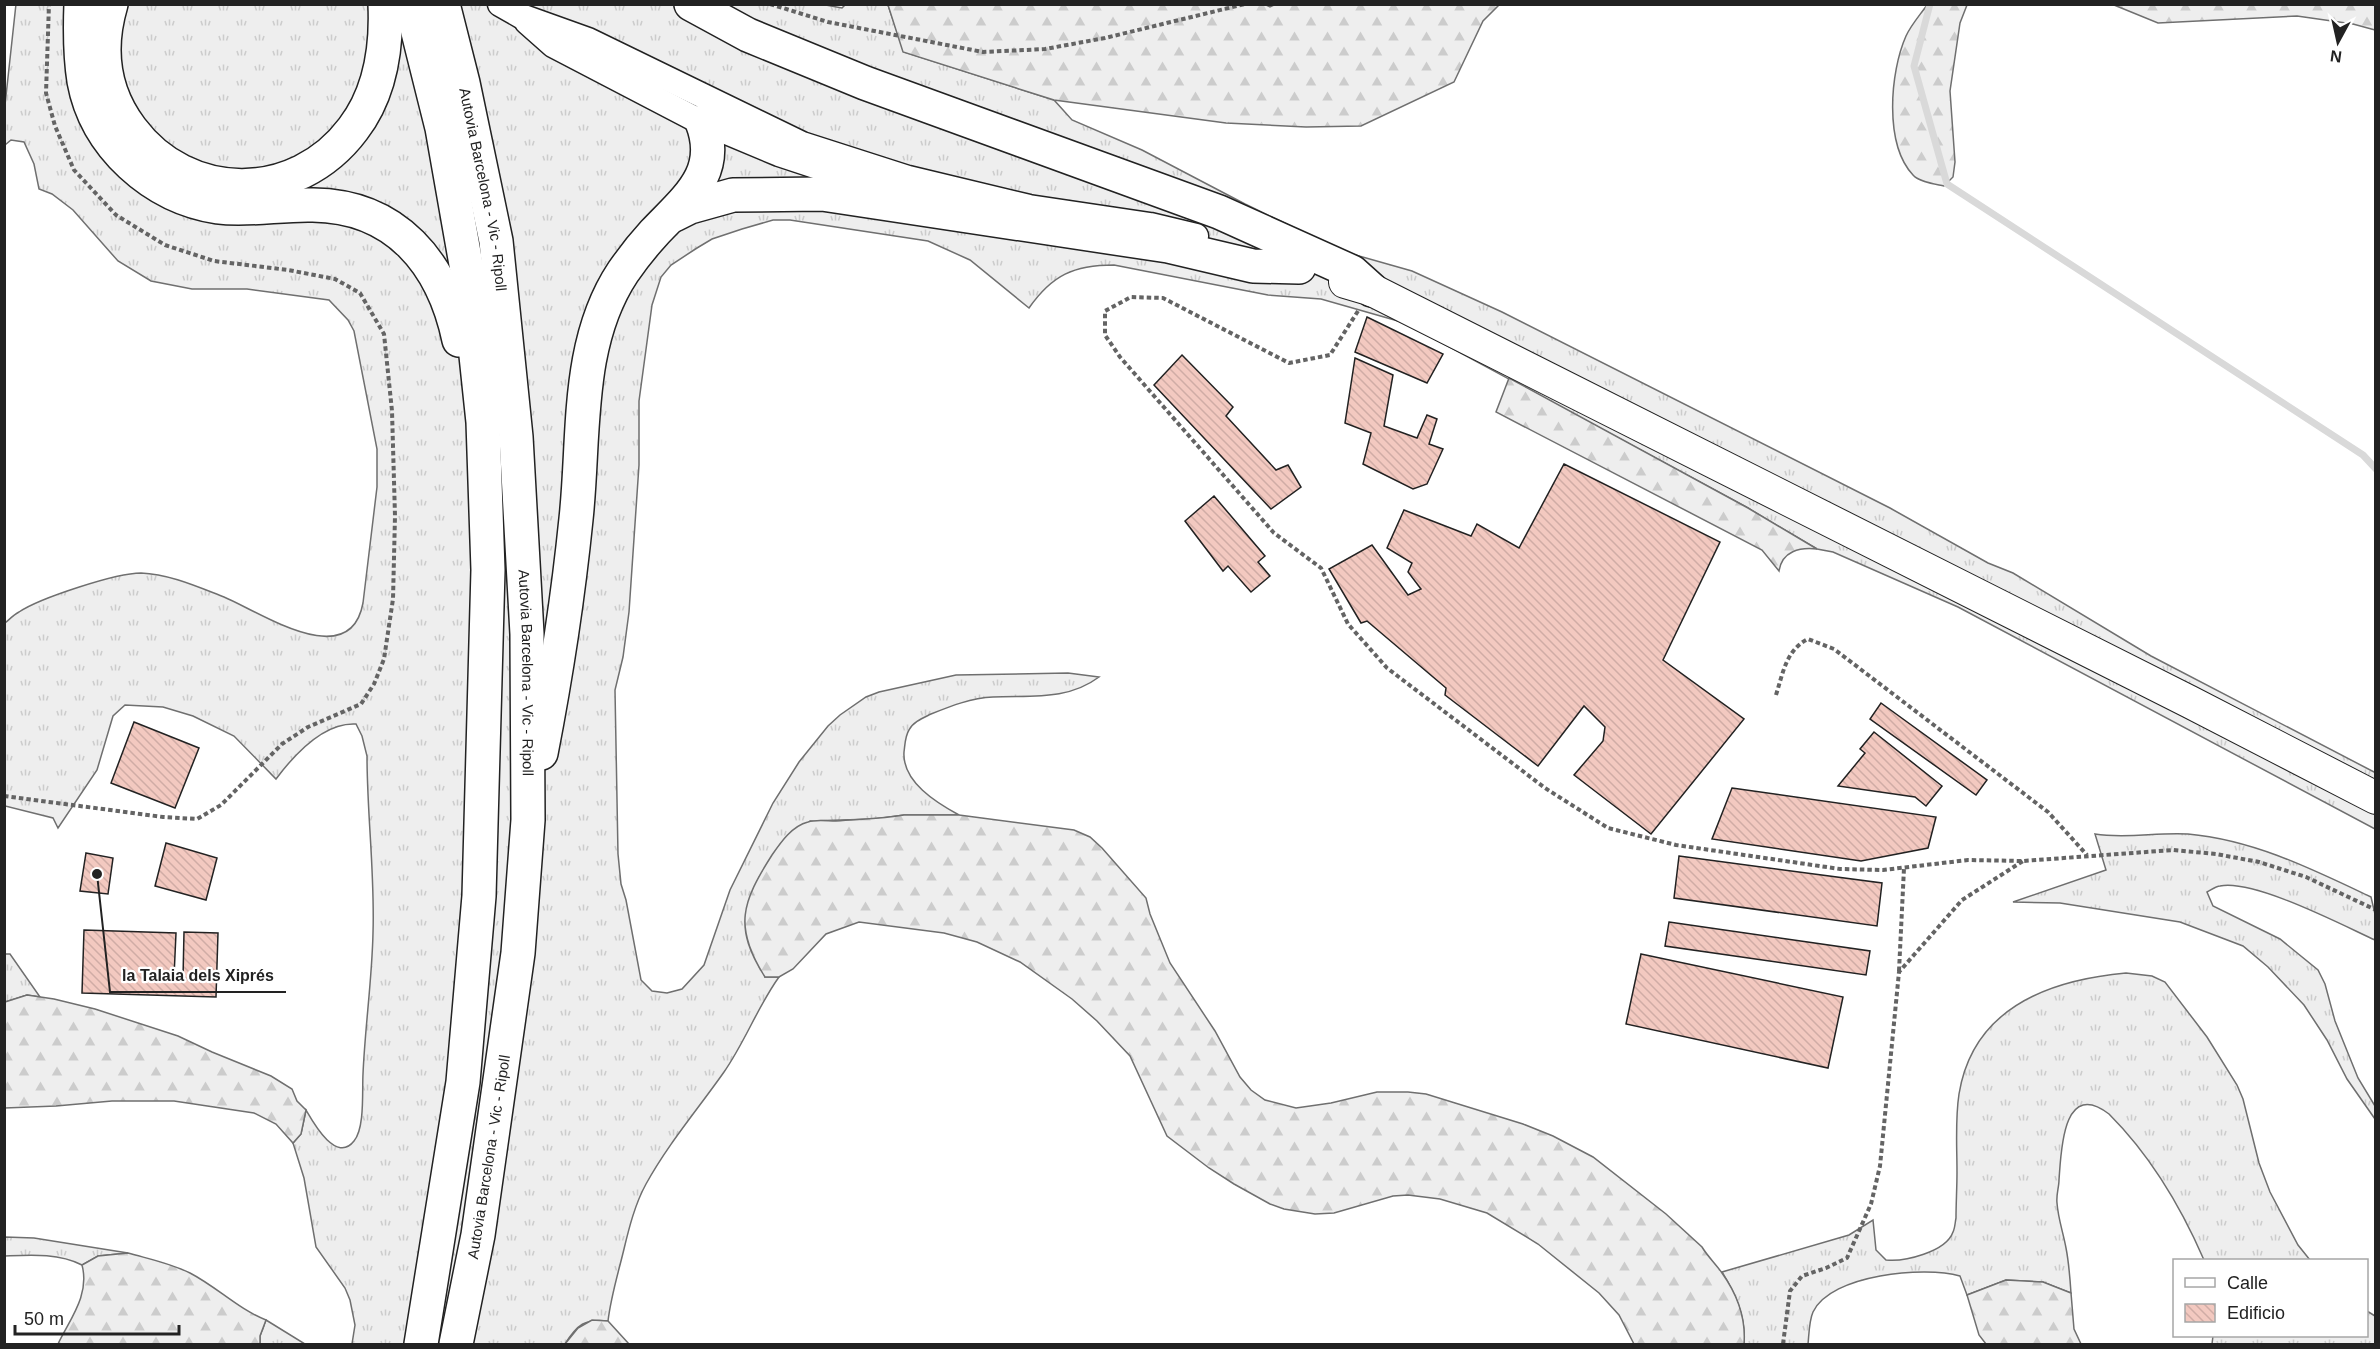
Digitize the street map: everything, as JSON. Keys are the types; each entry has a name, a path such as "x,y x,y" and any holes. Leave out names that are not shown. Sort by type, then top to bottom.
{"highway":[{"path":"81,4 85,83 98,122 125,160 158,185 196,202 238,208 331,206 368,215 399,232 425,258 449,303 468,381 483,422"},
{"path":"111,4 105,26 103,53 108,87 122,118 142,144 164,163 207,182 240,185 271,182 300,173 328,155 354,129 375,86 384,56 385,4"},
{"name":"Autovia Barcelona - Vic - Ripoll","path":"411,4 442,128 467,270 483,422 488,570 479,896 463,1082 421,1344"},
{"name":"Autovia Barcelona - Vic - Ripoll","path":"443,4 463,83 496,241 516,437 527,634 528,820 515,980 478,1235 456,1344"},
{"path":"691,4 748,34 865,83 1219,212 1352,272 1372,290"},
{"path":"528,820 563,623 577,516 586,383 595,338 610,295 623,273 652,235 696,188 706,168 708,135 702,122"},
{"path":"670,217 690,207 733,195 822,194 1168,246 1253,266 1299,267"}],"main road":[{"path":"1299,267 1372,290 2376,798"}],"street":[{"path":"500,4 566,41 680,98 691,106 702,122 779,154 876,186 996,208 1029,207"},
{"path":"530,19 588,40 802,144 908,178 1029,207 1150,225 1248,248 1299,267"}],"path":[{"path":"4,796 163,817 197,819 221,805 282,744 308,727 361,704 374,684 384,659 393,599 395,516 392,411 384,334 360,294 335,279 288,270 214,261 165,245 116,215 74,170 54,126 46,93 49,4"},
{"path":"770,4 828,22 982,52 1045,49 1105,38 1245,4"},
{"path":"1372,290 1329,355 1289,363 1163,298 1131,297 1105,310 1105,335 1120,357 1274,533 1321,568 1348,624 1388,668 1545,788 1608,828 1676,845 1840,869 1883,870 1968,860 2023,861 2173,850 2216,854 2259,862 2306,878 2376,910"},
{"path":"1776,695 1788,659 1796,645 1808,639 1834,649 2048,812 2088,856"},
{"path":"1899,972 1962,900 2023,861"},
{"path":"1783,1344 1790,1290 1802,1276 1847,1258 1871,1204 1880,1166 1899,972 1905,867"}],"green space":[{"path":"16,4 820,4 842,8 845,5 888,5 904,52 1054,100 1072,120 1142,150 1245,204 1345,252 1412,271 1502,312 1890,508 1988,563 2013,573 2151,656 2376,773 2375,829 1958,607 1833,552 1817,549 1748,508 1405,323 1321,299 1268,295 1114,265 1087,267 1065,274 1046,287 1029,308 970,260 928,241 790,220 773,220 712,239 671,265 661,277 652,305 639,401 639,465 629,612 623,657 615,690 618,854 621,884 641,980 652,991 667,993 682,989 704,965 730,890 773,803 799,762 828,726 866,697 956,675 1068,673 1099,677 1074,690 1048,695 993,697 969,701 918,720 909,730 904,752 909,773 931,798 959,815 904,815 874,819 810,821 765,977 779,977 732,1060 664,1155 642,1192 628,1233 608,1321 600,1320 582,1324 565,1344 352,1344 355,1325 350,1300 345,1288 316,1247 304,1178 293,1143 301,1134 306,1110 326,1139 340,1148 347,1147 354,1141 360,1127 373,911 367,756 362,736 356,724 332,728 310,742 291,760 276,779 234,736 193,716 163,707 125,705 113,716 97,770 58,828 53,818 5,806 5,623 29,606 60,594 114,577 141,573 173,578 194,585 302,632 323,636 341,634 355,624 363,603 377,487 377,449 354,331 348,320 329,300 247,289 192,289 151,281 118,261 73,210 52,194 39,189 34,164 24,142 11,140 5,145 5,105"},
{"path":"1264,4 1270,7 1276,4 1499,5 1483,21 1454,82 1361,126 1306,127 1226,123 1054,100 903,52 888,5"},
{"path":"1927,5 1967,5 1960,23 1950,91 1955,162 1953,177 1944,186 1923,181 1913,175 1904,162 1897,145 1894,127 1896,69 1908,32"},
{"path":"2114,5 2375,5 2375,30 2353,24 2297,16 2158,23"},
{"path":"1509,378 1748,508 1817,549 1793,552 1784,559 1779,571 1762,550 1496,412"},
{"path":"904,815 959,815 1074,830 1090,837 1146,898 1170,963 1215,1031 1240,1077 1251,1090 1265,1100 1296,1108 1331,1103 1377,1092 1426,1094 1523,1124 1553,1136 1593,1157 1666,1214 1702,1247 1722,1273 1736,1298 1744,1325 1744,1344 1634,1344 1619,1315 1599,1293 1538,1244 1487,1213 1440,1199 1408,1195 1393,1196 1334,1213 1315,1214 1284,1209 1270,1204 1209,1168 1167,1136 1130,1056 1097,1021 1072,999 1020,962 977,942 944,933 859,922 826,934 793,969 779,977 765,977 748,943 745,915 754,887 783,840 797,827 811,821"},
{"path":"2095,834 2118,836 2188,834 2236,842 2282,857 2371,897 2375,914 2375,940 2320,914 2254,889 2220,886 2207,892 2213,906 2280,939 2318,970 2358,1078 2375,1106 2375,1119 2347,1079 2327,1040 2304,1005 2268,967 2243,946 2180,922 2060,903 2013,902 2106,870"},
{"path":"5,954 10,954 40,997 27,995 5,1002"},
{"path":"2126,973 2152,976 2165,982 2207,1037 2237,1085 2243,1099 2259,1163 2270,1192 2298,1245 2309,1259 2204,1259 2175,1201 2138,1147 2109,1114 2093,1105 2082,1105 2073,1112 2063,1138 2057,1197 2058,1214 2068,1259 2071,1293 2043,1282 2006,1280 1967,1295 1960,1276 1925,1272 1880,1276 1858,1281 1823,1299 1813,1312 1808,1344 1744,1344 1739,1306 1722,1272 1849,1235 1873,1220 1876,1250 1886,1260 1924,1254 1949,1239 1954,1230 1956,1218 1959,1094 1967,1064 1980,1040 1998,1020 2019,1004 2069,983"},
{"path":"27,995 95,1009 178,1036 271,1076 292,1089 297,1101 306,1110 301,1134 293,1143 276,1124 254,1113 174,1101 112,1101 5,1108 5,1002"},
{"path":"5,1237 34,1238 128,1253 98,1256 82,1265 64,1258 34,1255 5,1256"},
{"path":"128,1253 190,1273 246,1310 266,1320 260,1336 260,1344 58,1344 81,1297 84,1276 82,1265 98,1256"},
{"path":"2006,1280 2043,1282 2071,1293 2074,1329 2081,1344 1986,1344 1979,1335 1967,1295"},
{"path":"2368,1312 2375,1316 2375,1344 2212,1344 2213,1337 2368,1337"},
{"path":"266,1320 305,1344 260,1344 260,1336"},
{"path":"592,1320 608,1321 629,1344 565,1344 578,1328"}],"building":[{"path":"1367,317 1443,354 1427,383 1355,352"},
{"path":"1182,355 1233,407 1226,416 1276,470 1288,465 1301,487 1271,509 1154,385"},
{"path":"1355,358 1393,375 1384,426 1417,438 1427,415 1437,419 1429,444 1443,449 1427,484 1413,489 1363,464 1371,433 1345,423"},
{"path":"1564,464 1720,542 1663,660 1744,719 1651,834 1574,775 1603,741 1605,727 1584,706 1538,766 1445,695 1446,688 1367,621 1361,623 1329,569 1372,545 1408,595 1421,589 1408,572 1412,563 1387,548 1404,510 1471,536 1477,524 1519,548"},
{"path":"1214,496 1265,556 1258,562 1270,576 1251,592 1228,566 1223,571 1185,521"},
{"path":"1881,703 1987,780 1976,795 1870,719"},
{"path":"134,722 199,748 175,808 111,783"},
{"path":"1874,732 1942,786 1926,806 1915,797 1838,786 1865,753 1860,749"},
{"path":"1732,788 1936,817 1928,848 1861,861 1712,839"},
{"path":"166,843 217,858 206,900 155,886"},
{"path":"86,853 113,858 108,894 80,891"},
{"path":"1679,856 1882,883 1877,926 1674,898"},
{"path":"1669,922 1870,951 1866,975 1665,946"},
{"path":"84,930 176,933 174,977 183,978 184,932 218,933 216,997 82,993"},
{"path":"1641,954 1843,997 1828,1068 1626,1024"}],"waterway":[{"path":"1930,4 1914,66 1947,184 2363,455 2376,469"}],"place":[{"name":"la Talaia dels Xiprés","path":"97,874"}]}
